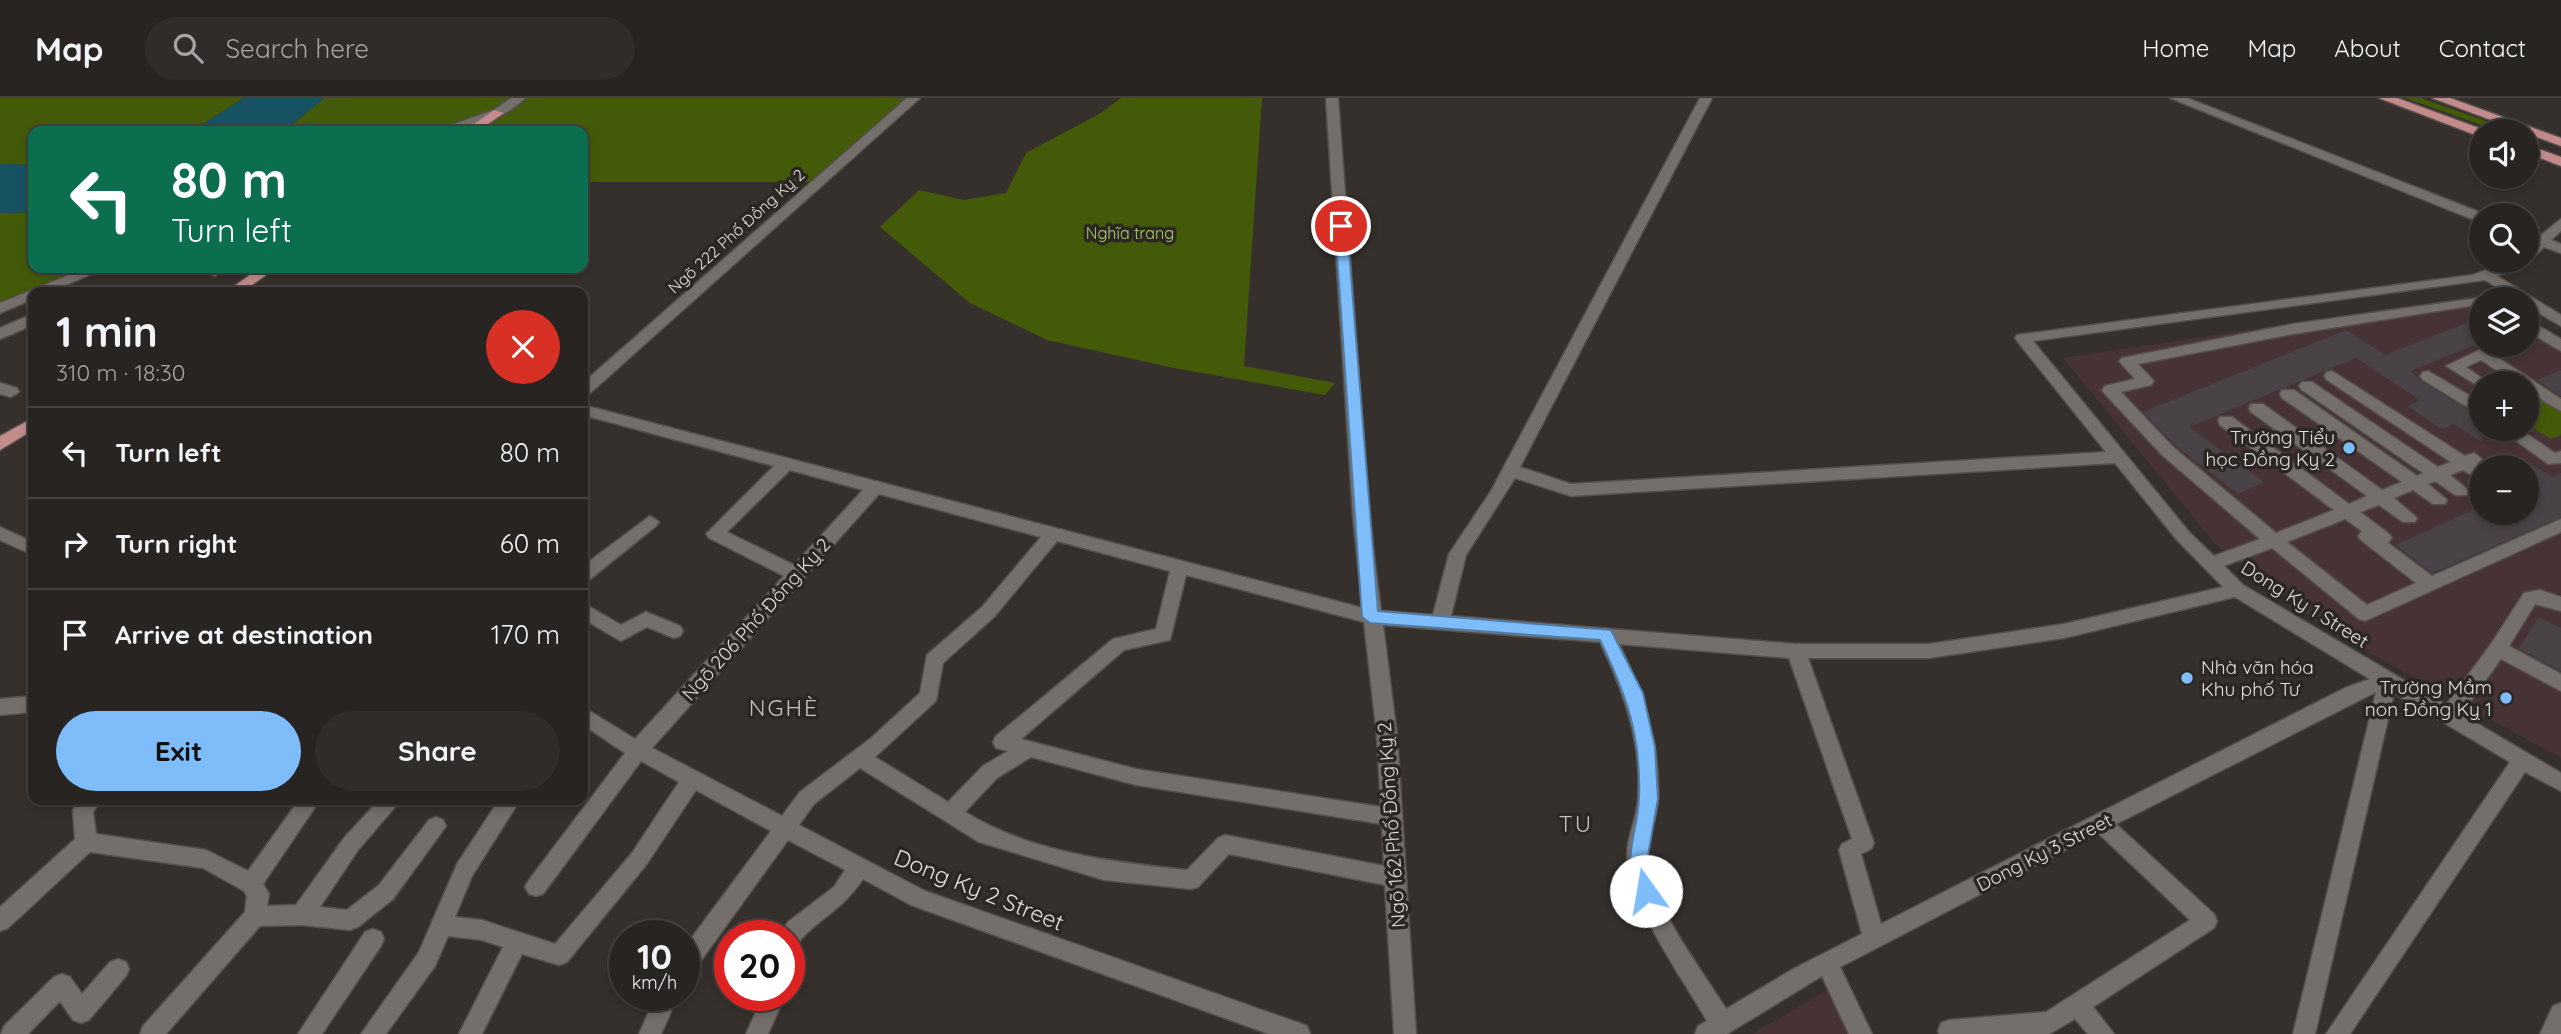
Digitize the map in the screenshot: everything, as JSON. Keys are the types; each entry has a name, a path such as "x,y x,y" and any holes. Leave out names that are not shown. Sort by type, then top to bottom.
{"main road":[{"path":"2385,98 2469,128"},
{"path":"2438,98 2561,142"},
{"path":"478,126 498,113"},
{"path":"2539,154 2561,162"},
{"path":"240,287 262,273"},
{"path":"0,444 28,426"}],"street":[{"path":"456,126 498,113 519,98"},
{"name":"Ngõ 222 Phố Đồng Kỵ 2","path":"588,387 914,98"},
{"name":"Ngõ 162 Phố Đồng Kỵ 2","path":"1332,98 1360,517 1370,617 1387,736 1405,1034"},
{"path":"1440,622 1458,554 1510,470 1706,98"},
{"path":"2176,98 2469,213"},
{"path":"2539,246 2561,223"},
{"path":"2539,240 2561,249"},
{"path":"51,287 86,273"},
{"path":"2488,276 2495,273"},
{"path":"2488,276 2505,287"},
{"name":"Dong Ky 1 Street","path":"2488,276 2022,338 2183,536 2237,590 2561,783"},
{"path":"0,308 28,296"},
{"path":"2469,302 2292,329 2127,361 2146,381 2110,390 2175,459 2365,614 2561,525"},
{"path":"2539,308 2561,321"},
{"path":"0,334 28,321"},
{"path":"2539,335 2561,346"},
{"path":"2469,375 2454,366 2475,357"},
{"path":"2487,357 2561,406"},
{"path":"2332,376 2469,463"},
{"path":"2428,376 2469,403"},
{"path":"2307,386 2460,491"},
{"path":"2288,394 2439,500"},
{"path":"2257,408 2409,518"},
{"path":"588,411 1179,569 1370,617 1796,650 1929,651 2064,631 2237,590"},
{"path":"2226,421 2430,584"},
{"path":"2526,441 2554,460 2561,457"},
{"path":"1510,470 1571,490 2119,457"},
{"path":"786,464 715,534 796,574"},
{"path":"2210,564 2274,541 2437,474 2469,467"},
{"name":"Ngõ 206 Phố Đồng Kỵ 2","path":"536,887 638,750 874,488"},
{"path":"2343,513 2383,538"},
{"path":"588,571 650,522"},
{"path":"0,533 28,547"},
{"path":"700,944 783,827 807,798 860,758 929,696 934,660 988,612 1052,535"},
{"path":"1179,569 1164,635 1119,644 1003,742 1136,777 1392,817"},
{"path":"2449,716 2498,649 2530,598 2550,599 2561,604"},
{"path":"588,613 621,634 646,619 674,631"},
{"path":"1605,634 1634,693 1647,747 1648,799 1637,861 1646,891 1714,1029"},
{"path":"2498,649 2561,682"},
{"path":"1796,650 1864,843 1849,850 1874,939"},
{"path":"2304,1034 2388,680"},
{"name":"Dong Ky 3 Street","path":"1714,1029 1827,963 2352,692 2388,680"},
{"path":"0,707 28,704"},
{"name":"Dong Ky 2 Street","path":"588,718 638,750 918,898 1299,1034"},
{"path":"950,814 990,772 1028,749"},
{"path":"860,758 986,836 1104,872 1191,880 1225,844 1396,878"},
{"path":"2337,1034 2522,760"},
{"path":"441,925 482,930 559,955 639,859 692,779"},
{"path":"86,842 83,810 87,805"},
{"path":"251,884 306,805"},
{"path":"302,915 351,845 387,805"},
{"path":"372,1034 427,959 464,872 507,805"},
{"path":"1950,1031 2049,1023 2206,921 2101,823"},
{"path":"256,916 302,915 350,920 386,892 436,826"},
{"path":"86,842 206,859 251,884 258,894 256,916 151,1034"},
{"path":"0,921 86,842"},
{"path":"805,922 841,894 859,867"},
{"path":"309,1034 373,939"},
{"path":"470,1034 517,942"},
{"path":"1827,963 1861,1034"},
{"path":"12,1034 62,984 81,1012 118,969"},
{"path":"2077,1005 2103,1034"},
{"path":"650,1034 660,1011"},
{"path":"757,1034 767,1011"},
{"path":"2551,1034 2561,1014"}],"shaded area":[{"name":"Trường Tiểu học Đồng Kỵ 2","path":"2469,297 2469,357 2539,357 2539,326 2561,340 2561,758 2342,638 2217,546 2063,358"},
{"path":"1830,989 1853,1034 1752,1034"}],"green space":[{"path":"0,98 244,98 200,126 28,126 28,165 0,164"},
{"path":"324,98 914,98 818,182 588,182 588,126 478,126 494,115 457,126 290,126"},
{"name":"Nghĩa trang","path":"1121,98 1262,98 1244,366 1335,383 1325,395 1174,368 1047,340 970,303 880,227 919,190 964,200 1006,193 1026,153 1099,114"},
{"path":"2405,98 2421,98 2480,119 2469,121"},
{"path":"28,212 28,273 86,273 51,287 28,287 28,297 0,308 0,213"},
{"path":"2539,398 2561,412 2561,435 2551,439 2539,432"}],"water":[{"path":"244,98 324,98 290,126 200,126"},
{"path":"0,164 28,165 28,212 0,213"}],"building":[{"path":"2469,322 2469,347 2411,371 2422,382 2469,410 2469,434 2454,424 2442,429 2407,406 2420,400 2356,358 2189,427 2264,482 2238,494 2175,445 2143,412 2346,330 2385,355"},
{"path":"2561,370 2561,396 2539,381"},
{"path":"2539,469 2552,477 2561,473 2561,517 2432,573 2396,545 2469,512 2469,525 2539,525"},
{"path":"2539,617 2561,628 2561,671 2519,648"}],"place":[{"name":"Trường Tiểu học Đồng Kỵ 2","path":"2349,448"},
{"name":"Nhà văn hóa Khu phố Tư","path":"2187,678"},
{"name":"Trường Mầm non Đồng Kỵ 1","path":"2506,698"}],"district":[{"name":"NGHÈ","path":"784,708"},
{"name":"TU","path":"1576,824"}],"route":[{"path":"1341,226 1360,517 1370,617 1605,634 1634,693 1647,747 1648,799 1637,861 1646,891"}]}
